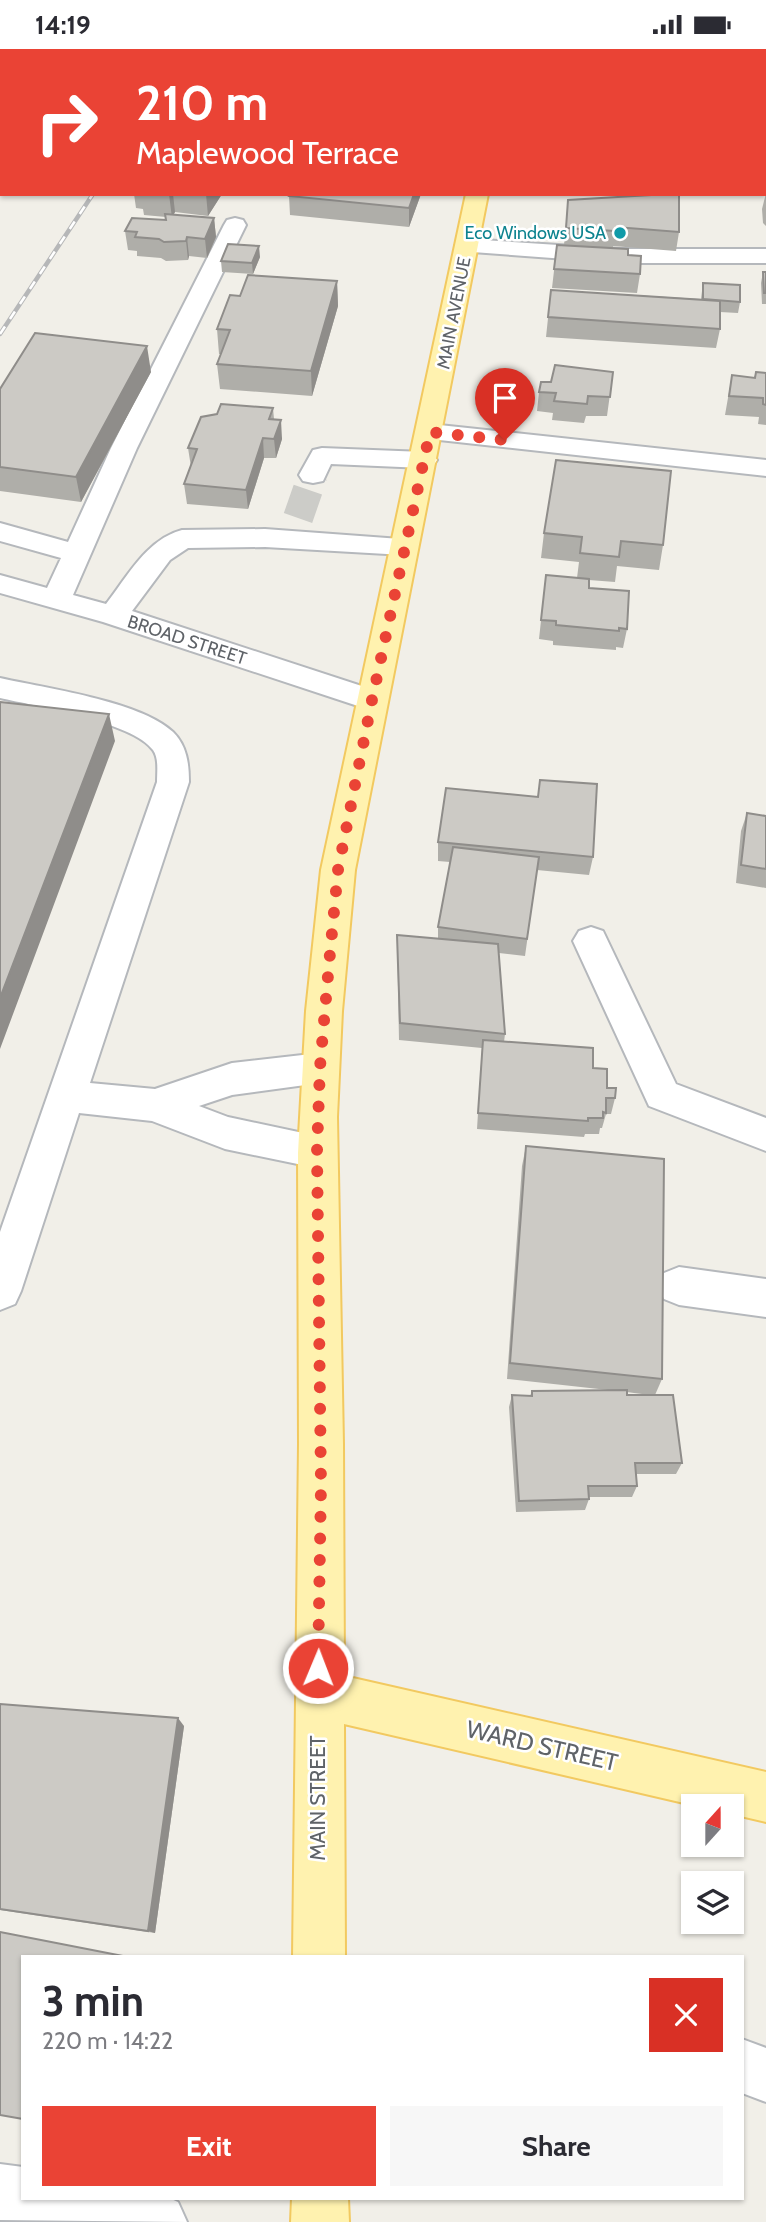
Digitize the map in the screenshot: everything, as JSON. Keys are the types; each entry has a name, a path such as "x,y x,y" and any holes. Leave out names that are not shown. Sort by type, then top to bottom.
{"main road":[{"name":"MAIN AVENUE","path":"427,446 477,196"},
{"name":"MAIN STREET","path":"319,1955 318,1694 321,1485 317,1151 320,1067 338,870 427,446"},
{"name":"WARD STREET","path":"318,1694 766,1797"},
{"path":"320,2200 320,2222"}],"street":[{"path":"56,600 124,449 235,225"},
{"path":"467,246 620,255 766,256"},
{"path":"313,475 322,456 427,446 766,468"},
{"path":"113,615 160,554 182,539 296,529 404,546"},
{"path":"0,532 76,554"},
{"name":"BROAD STREET","path":"0,584 113,615 372,700"},
{"path":"0,688 131,721 162,740 173,757 173,782 0,1291"},
{"path":"591,941 662,1095 766,1135"},
{"path":"155,1105 232,1079 320,1067"},
{"path":"65,1096 155,1105 225,1133 317,1151"},
{"path":"679,1286 766,1298"},
{"path":"744,2067 766,2075"},
{"path":"0,2192 21,2196"},
{"path":"43,2200 158,2222"}],"building":[{"path":"289,196 413,196 409,208"},
{"path":"679,196 679,232 616,227 615,231 566,228 568,200"},
{"path":"165,214 214,218 205,239 187,237 186,241 164,242 159,239 135,237 137,232 125,231 132,218 166,220"},
{"path":"228,244 259,246 252,263 221,261"},
{"path":"557,245 628,249 628,255 641,256 640,274 554,269"},
{"path":"763,272 766,272 766,293 764,293"},
{"path":"248,275 337,281 311,371 217,364 230,330 217,329 230,295 240,296"},
{"path":"703,283 740,285 740,302 703,299"},
{"path":"551,290 720,301 720,329 548,317"},
{"path":"35,333 147,346 76,477 0,467 0,389"},
{"path":"555,365 613,372 610,397 588,396 587,404 554,401 556,393 539,392 541,382 551,382"},
{"path":"756,372 766,373 766,405 763,404 763,398 729,396 732,375 755,378"},
{"path":"221,404 273,408 269,419 281,420 274,439 263,438 246,490 184,484 197,449 188,448 201,417 217,414"},
{"path":"556,460 671,471 663,545 621,541 619,557 580,553 582,537 544,533"},
{"path":"546,575 589,579 589,588 629,591 627,629 619,628 619,631 556,625 556,621 541,620"},
{"path":"0,702 109,714 0,998"},
{"path":"540,780 597,784 593,857 438,842 446,788 538,797"},
{"path":"747,813 766,816 766,869 741,865"},
{"path":"453,847 539,857 527,939 438,927"},
{"path":"397,935 498,944 505,1034 400,1023"},
{"path":"483,1040 593,1048 593,1068 607,1069 607,1088 616,1088 615,1098 606,1098 606,1113 603,1112 603,1118 588,1118 588,1121 478,1113"},
{"path":"526,1146 664,1159 662,1379 510,1363"},
{"path":"627,1390 627,1395 673,1395 682,1463 635,1463 637,1486 588,1486 589,1499 519,1501 512,1395 532,1396 532,1391"},
{"path":"0,1704 178,1718 148,1931 0,1909"},
{"path":"0,1932 118,1955 21,1955 21,2119 0,2115"}],"tunnel":[{"path":"298,518 313,475"}],"railway":[{"path":"0,334 92,196"}],"place":[{"name":"Eco Windows USA","path":"620,233"}],"route":[{"path":"318,1668 321,1485 317,1151 320,1067 338,870 430,432 505,440"}]}
